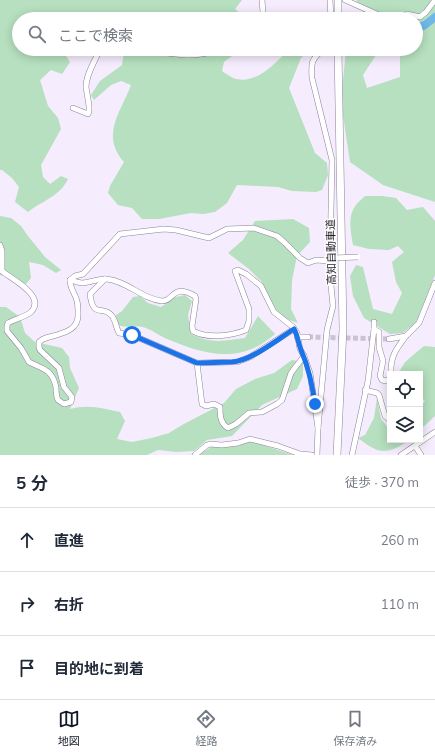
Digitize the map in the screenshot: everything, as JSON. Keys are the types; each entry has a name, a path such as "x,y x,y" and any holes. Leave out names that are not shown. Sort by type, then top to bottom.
{"highway":[{"path":"334,0 335,12"},
{"path":"338,0 338,12"},
{"name":"高知自動車道","path":"336,56 343,329 337,455"},
{"name":"高知自動車道","path":"333,455 338,333 339,244 337,56"}],"street":[{"path":"262,0 263,12"},
{"path":"330,0 331,12"},
{"path":"345,0 372,12"},
{"path":"423,14 435,0"},
{"path":"73,108 88,114 89,113 90,110 86,95 86,84 90,70 97,56"},
{"path":"315,56 311,65 312,78 332,160 331,259 329,265 334,306 327,330 317,455"},
{"path":"70,280 75,276 83,274 120,234 164,229 176,230 209,238 227,229 254,228 277,236 300,258 308,263 316,260 358,257"},
{"path":"0,244 2,251 2,271 21,283 30,292 34,302 34,307 31,312 8,323 7,331 21,348 29,362 42,367 48,372 55,385 58,400 64,404 71,402 72,397 64,387 59,368 42,353 39,344 43,339 68,331 76,325 78,321 78,302 70,286 70,280"},
{"path":"70,280 82,283 106,279 127,285 147,296 161,301 177,292 185,290 195,296 196,299 192,326 193,331 200,334 214,336 239,333 246,330 250,321 249,309 235,271 238,270 246,274 261,286 274,312 294,329 298,337 300,349 304,356 313,387 318,428"},
{"path":"106,279 90,294 91,305 95,309 111,314 115,320 119,334 132,335 197,363 237,362 250,357 294,329"},
{"path":"391,371 390,366 393,355 406,336 419,323 435,283"},
{"path":"352,455 368,381 374,322"},
{"path":"374,329 379,332 380,335 379,347 383,360 380,376 382,380 387,380"},
{"path":"389,339 406,336"},
{"path":"298,337 308,337"},
{"path":"197,363 202,404 206,406 214,404 220,407 220,416 224,426 228,428 249,413 262,412 282,400 291,373 304,356"},
{"path":"365,390 379,395 385,416 387,418"},
{"path":"401,455 435,432"},
{"path":"195,455 210,444 222,445 238,443 250,439 278,446 300,454 312,455"},
{"path":"415,446 421,455"}],"green space":[{"path":"0,0 242,0 235,9 239,12 12,12 12,56 66,56 70,62 62,74 51,70 40,80 48,106 58,118 61,129 41,165 43,177 50,184 61,176 68,179 65,185 56,194 28,212 15,202 19,187 12,178 0,170"},
{"path":"356,0 435,0 435,202 383,185 350,162 341,102 345,56 375,56 363,75 367,88 400,77 400,56 423,56 423,12 363,12"},
{"path":"123,56 232,56 224,62 222,71 233,78 241,80 249,79 264,72 282,56 303,56 289,88 315,153 327,163 328,175 322,190 316,192 292,191 278,187 237,185 227,203 215,212 203,214 191,213 159,219 142,219 132,208 118,205 108,193 110,186 124,162 117,152 113,133 118,114 131,85 121,81 111,85 94,100 91,95 100,81 122,65"},
{"path":"365,196 396,198 407,210 423,207 435,221 435,275 420,316 414,324 403,333 390,334 364,318 353,296 350,276 356,265 363,267 373,309 392,314 402,293 396,282 392,262 404,252 398,246 389,250 369,249 353,245 350,225 351,214 356,205"},
{"path":"0,216 11,218 21,226 45,257 61,270 56,273 43,265 29,262 31,278 25,285 17,279 0,275"},
{"path":"293,219 309,228 310,242 297,256 292,280 291,309 298,323 280,317 261,281 249,269 228,253 243,240 255,221"},
{"path":"185,295 192,301 188,315 191,334 217,341 245,338 258,316 275,334 262,344 249,350 222,354 194,349 179,344 143,327 121,326 112,318 122,311 133,297 140,296 148,303 161,307 176,297"},
{"path":"0,307 6,307 20,317 25,333 35,342 62,348 69,357 70,368 79,388 70,409 89,407 120,412 125,421 117,439 132,442 169,433 224,403 236,389 255,379 274,373 292,360 303,362 303,376 297,389 262,405 232,436 207,440 194,451 176,452 158,450 147,455 0,455"},
{"path":"424,346 435,347 435,416 423,427 423,403 425,401 423,399 423,371 400,371 405,362"},
{"path":"377,398 381,419 387,426 387,443 405,443 395,448 383,451 372,448 358,438 365,435 374,418"},
{"path":"250,441 293,455 199,455 211,447 240,446 240,444"}],"waterway":[{"path":"423,26 435,17"}],"tunnel":[{"path":"308,337 389,339"}],"route":[{"path":"132,335 197,363 237,362 250,357 294,329 297,333 300,349 310,373 315,404"}]}
